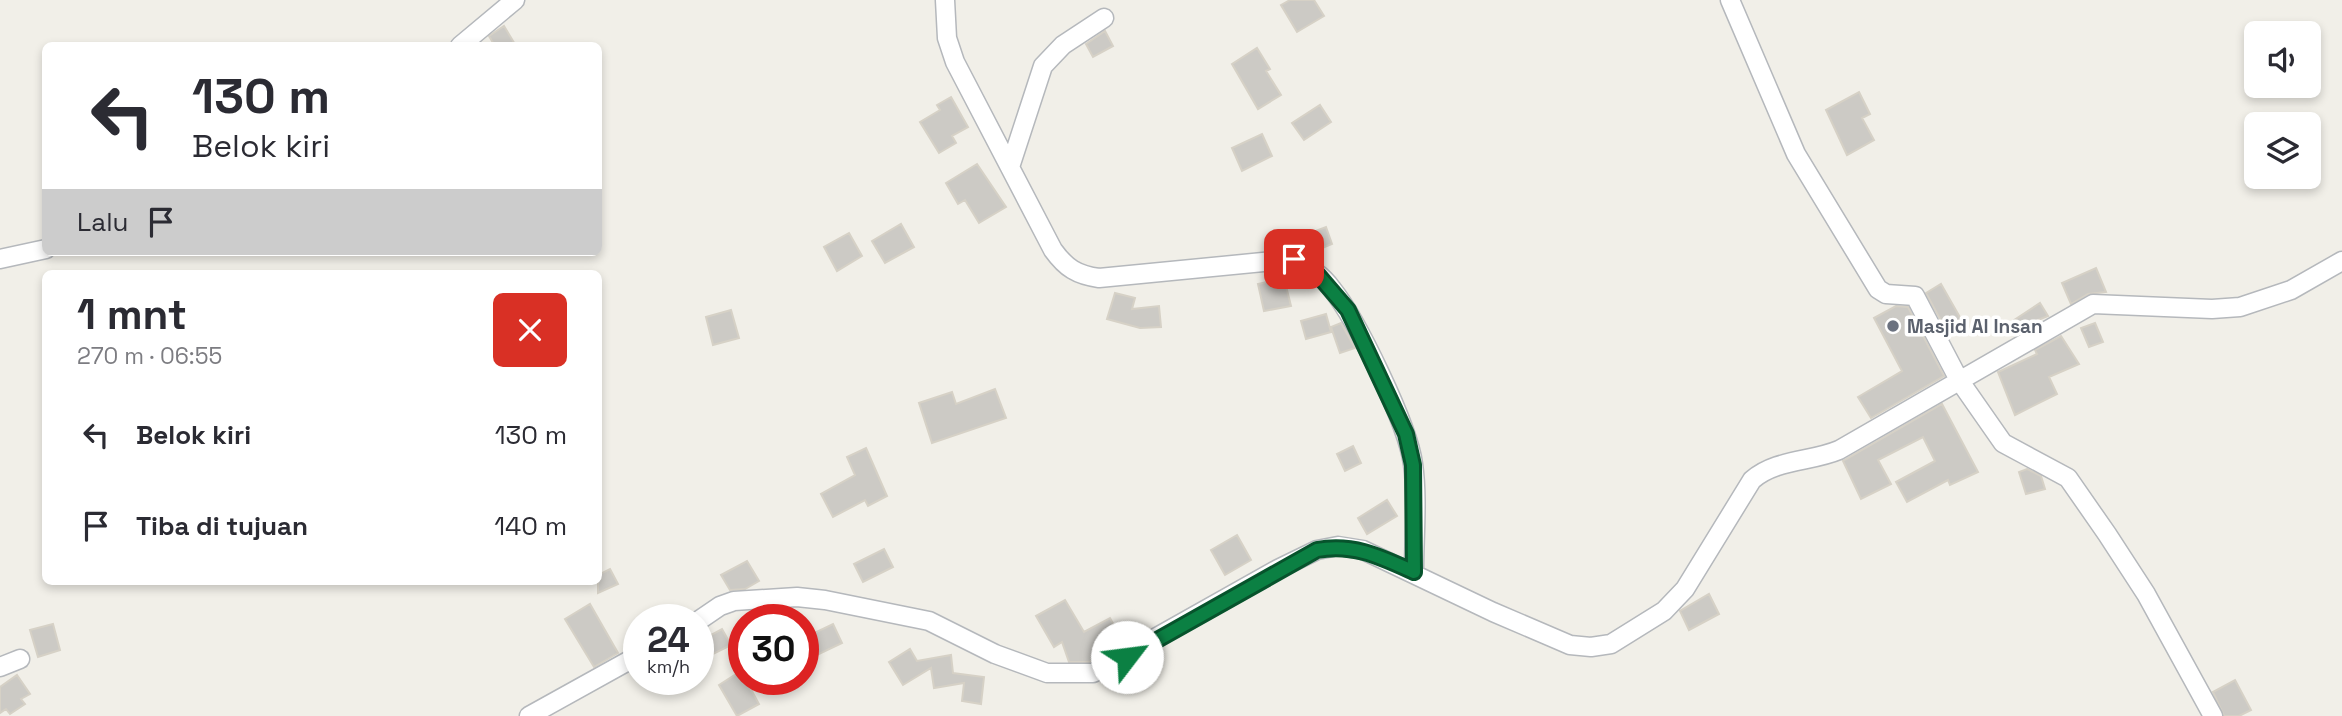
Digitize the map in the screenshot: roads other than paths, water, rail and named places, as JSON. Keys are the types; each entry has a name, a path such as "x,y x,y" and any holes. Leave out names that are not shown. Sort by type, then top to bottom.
{"street":[{"path":"465,42 515,0"},
{"path":"945,0 947,38 955,62 1053,250 1065,265 1082,276 1099,278 1294,259 1312,268 1331,287 1348,310 1406,434 1413,465 1414,572"},
{"path":"1730,0 1796,155 1878,289 1886,294 1915,296 1959,380 2003,443 2068,478 2146,594 2213,716"},
{"path":"1010,167 1042,66 1063,45 1104,18"},
{"path":"0,259 42,250"},
{"path":"714,610 734,601 797,597 825,600 929,621 995,654 1047,673 1074,675 1106,669 1317,550 1338,546 1363,550 1493,612 1570,645 1591,648 1611,644 1664,611 1685,589 1752,480 1763,470 1818,459 1839,450 2093,304 2212,309 2240,307 2291,290 2342,261"},
{"path":"0,667 20,659"},
{"path":"529,716 623,664"}],"place":[{"name":"Masjid Al Insan","path":"1893,326"}]}
